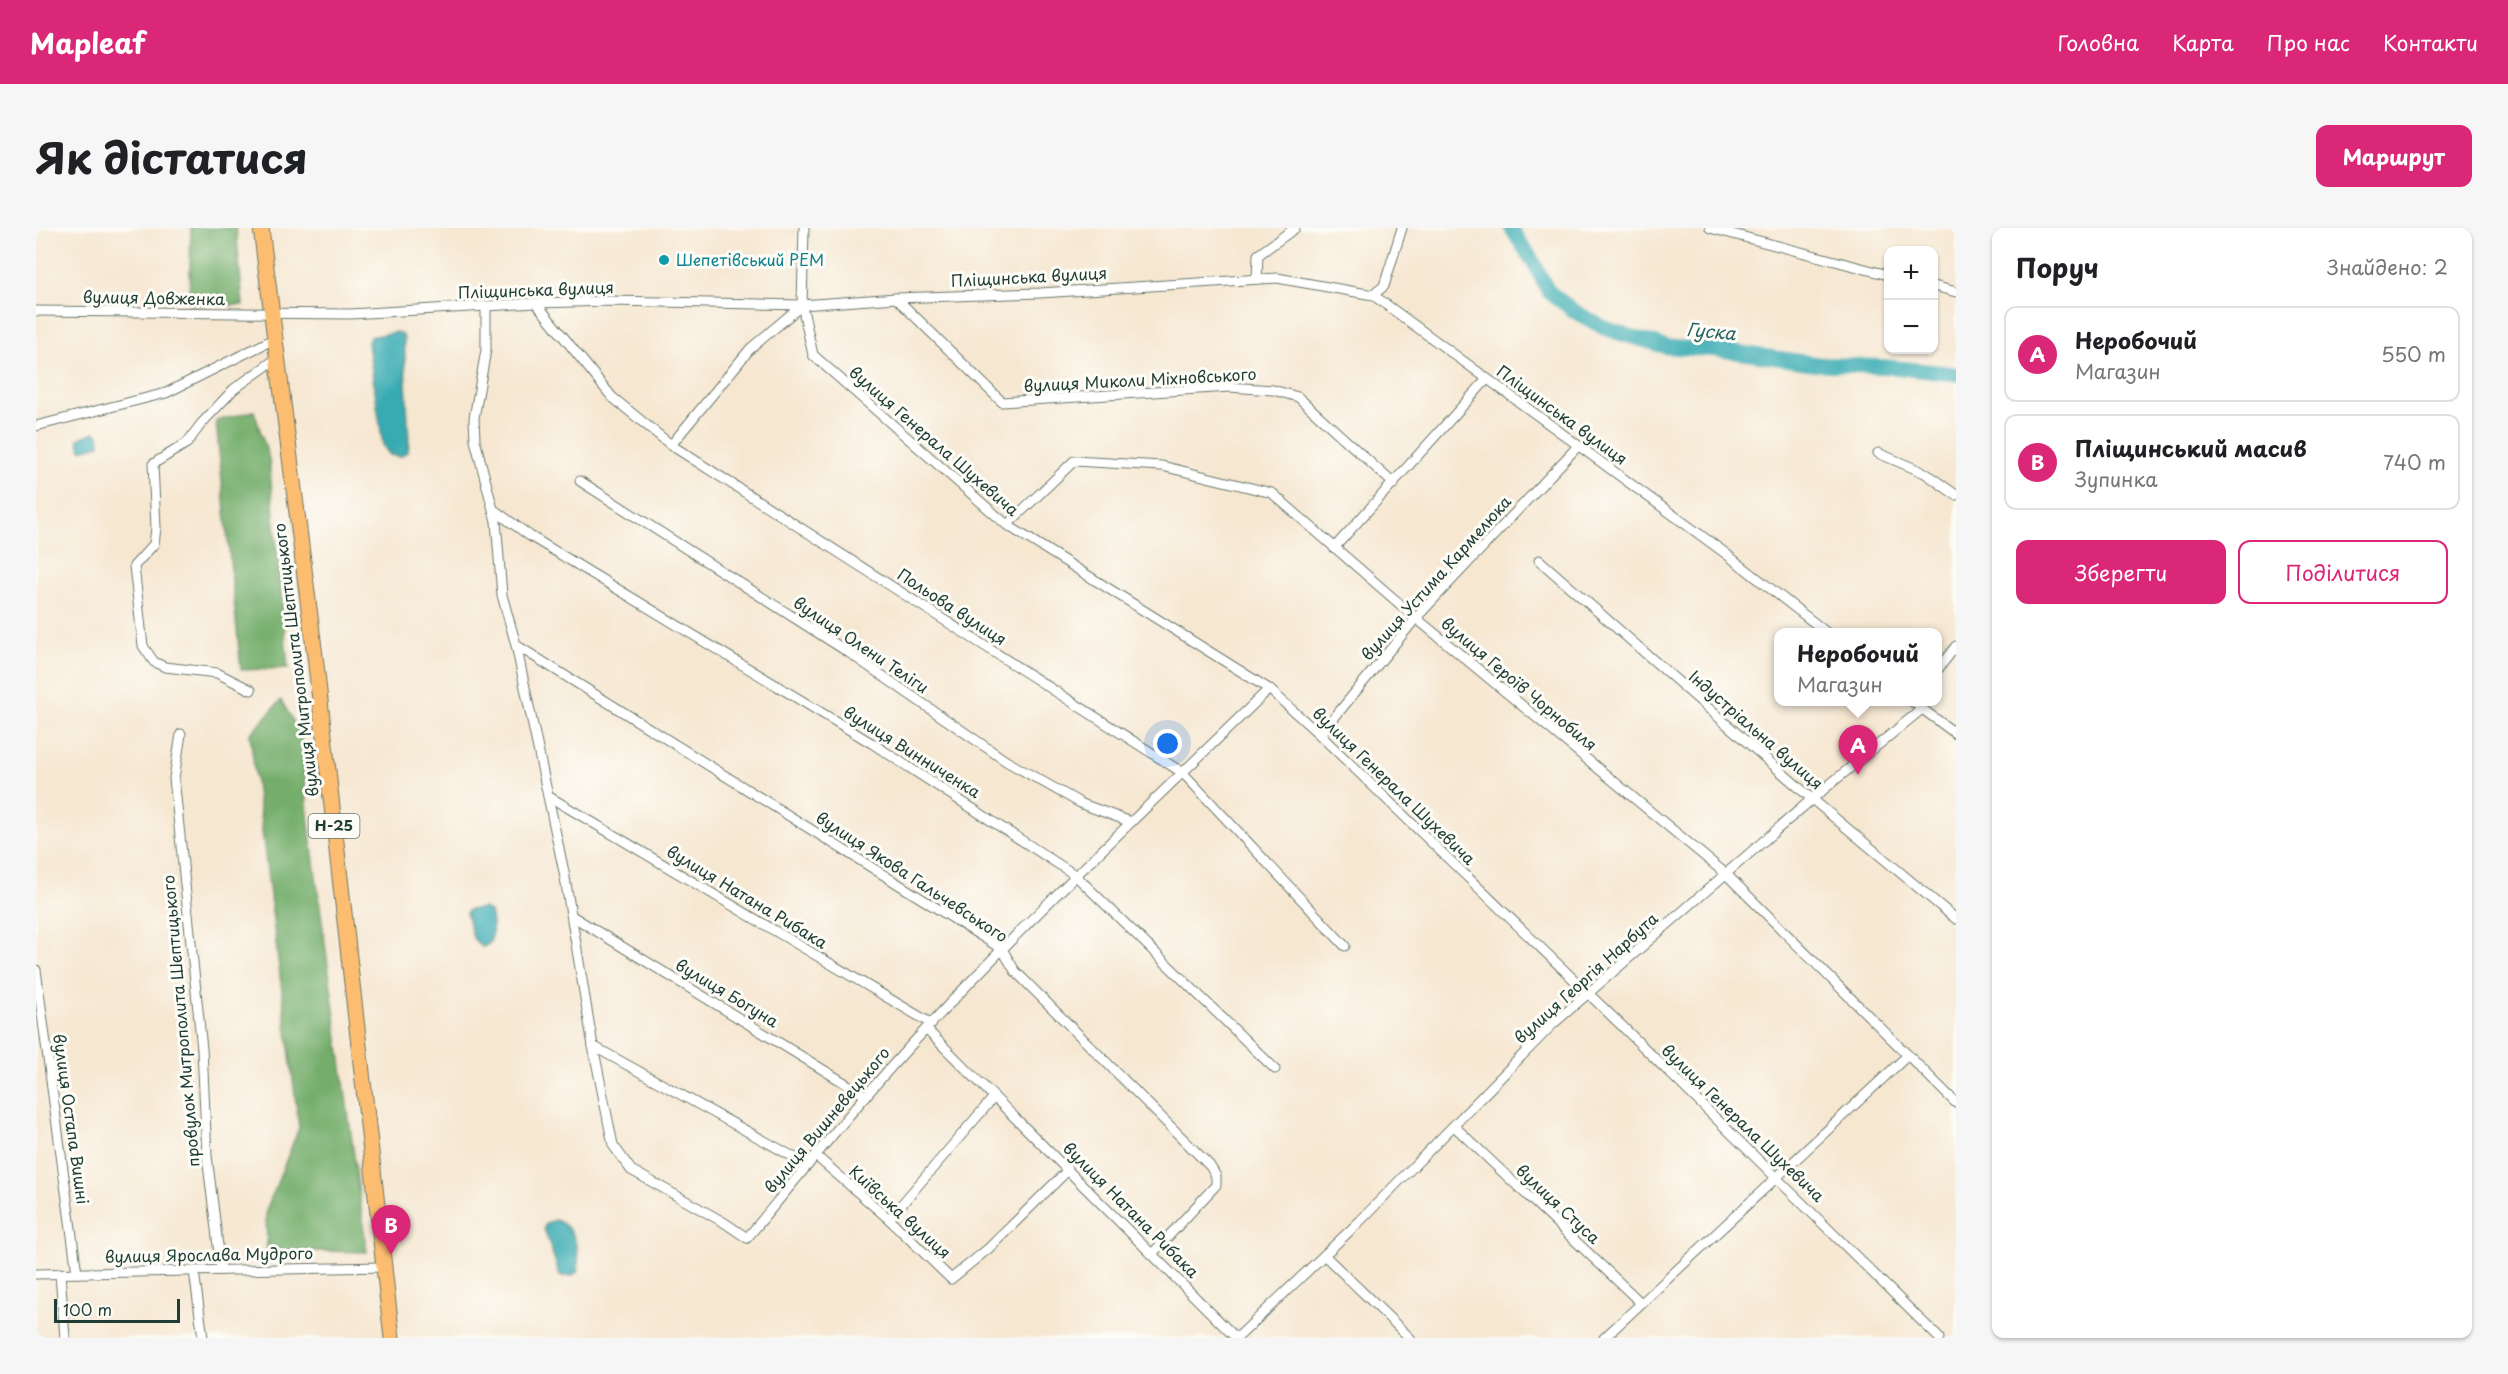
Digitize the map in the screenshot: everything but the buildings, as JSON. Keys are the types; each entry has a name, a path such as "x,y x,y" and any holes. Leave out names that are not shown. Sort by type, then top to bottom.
{"main road":[{"name":"вулиця Митрополита Шептицького","path":"261,228 315,656 392,1338"}],"street":[{"path":"671,445 750,349 802,304 804,228"},
{"path":"1257,279 1258,255 1295,228"},
{"path":"1373,295 1384,286 1402,228"},
{"path":"1710,228 1884,274"},
{"name":"Пліщинська вулиця","path":"271,314 398,313 536,303 610,301 802,304 1040,293 1277,278 1373,295 1725,553 1820,628"},
{"path":"1938,287 1956,292"},
{"name":"вулиця Миколи Міхновського","path":"896,298 1002,402 1218,388 1273,390 1298,397 1394,484"},
{"name":"Польова вулиця","path":"536,303 612,397 671,445 1183,773 1345,946"},
{"name":"вулиця Генерала Шухевича","path":"802,304 813,355 1007,525 1269,689 1320,735 1777,1177 1939,1338"},
{"path":"486,306 485,363 475,406 474,429 481,470 498,530 502,596 516,645 548,796 572,916 593,1046 808,1165"},
{"name":"вулиця Довженка","path":"36,311 271,314"},
{"path":"36,426 166,393 274,339"},
{"path":"251,690 217,673 165,667 154,662 143,646 134,566 154,544 156,528 153,464 187,443 201,424 234,389 276,359"},
{"path":"1334,548 1487,379"},
{"name":"вулиця Устима Кармелюка","path":"1320,735 1416,618 1578,446"},
{"path":"1878,453 1925,473 1956,495"},
{"name":"вулиця Героїв Чорнобиля","path":"1007,525 1074,460 1162,466 1272,494 1416,618 1726,874 1956,1103"},
{"name":"вулиця Олени Теліги","path":"580,481 848,652 1006,761 1082,804 1131,822"},
{"name":"вулиця Винниченка","path":"494,510 530,536 873,744 1075,875 1275,1069"},
{"name":"Індустріальна вулиця","path":"1539,560 1812,800 1956,919"},
{"name":"вулиця Якова Гальчевського","path":"516,645 1002,949 1015,971 1214,1172 1216,1185 1152,1254"},
{"path":"1942,664 1956,646"},
{"path":"929,1026 1075,875 1269,689"},
{"path":"1918,706 1956,734"},
{"name":"вулиця Георгія Нарбута","path":"1237,1338 1454,1126 1554,1023 1812,800 1922,709"},
{"name":"провулок Митрополита Шептицького","path":"181,734 174,778 202,1049 207,1156 220,1270"},
{"name":"вулиця Натана Рибака","path":"548,796 929,1026 994,1097 1152,1254 1162,1261 1237,1338"},
{"name":"вулиця Богуна","path":"572,916 866,1096"},
{"name":"вулиця Остапа Вишні","path":"36,970 77,1273"},
{"name":"вулиця Вишневецького","path":"593,1046 613,1145 631,1170 725,1223 747,1238 866,1096 929,1026"},
{"path":"1604,1338 1908,1055"},
{"path":"889,1219 994,1097"},
{"name":"вулиця Стуса","path":"1454,1126 1641,1303"},
{"name":"Київська вулиця","path":"816,1156 889,1219 951,1279 989,1248 1068,1170"},
{"path":"1324,1255 1410,1338"},
{"name":"вулиця Ярослава Мудрого","path":"36,1274 383,1267"},
{"path":"194,1271 203,1338"},
{"path":"60,1273 65,1338"}],"green space":[{"path":"191,228 236,228 243,305 189,305"},
{"path":"254,411 269,459 288,668 241,670 216,421"},
{"path":"281,700 301,735 309,825 367,1252 267,1250 266,1211 299,1128 250,734"}],"water":[{"path":"396,332 402,334 404,338 409,443 408,451 400,457 390,455 383,446 368,343 370,337"},
{"path":"94,432 99,435 100,445 81,450 78,439"},
{"path":"484,908 490,912 492,934 489,943 481,947 473,938 466,913 468,910"},
{"path":"555,1220 568,1228 575,1241 578,1271 572,1276 560,1276 544,1228 546,1223"}],"waterway":[{"name":"Гуска","path":"1511,228 1534,263 1548,291 1574,311 1604,328 1667,347 1721,350 1818,364 1890,367 1956,374"}],"place":[{"name":"Шепетівський РЕМ","path":"664,260"},
{"name":"Неробочий","path":"1858,775"},
{"name":"Пліщинський масив","path":"391,1255"}]}
